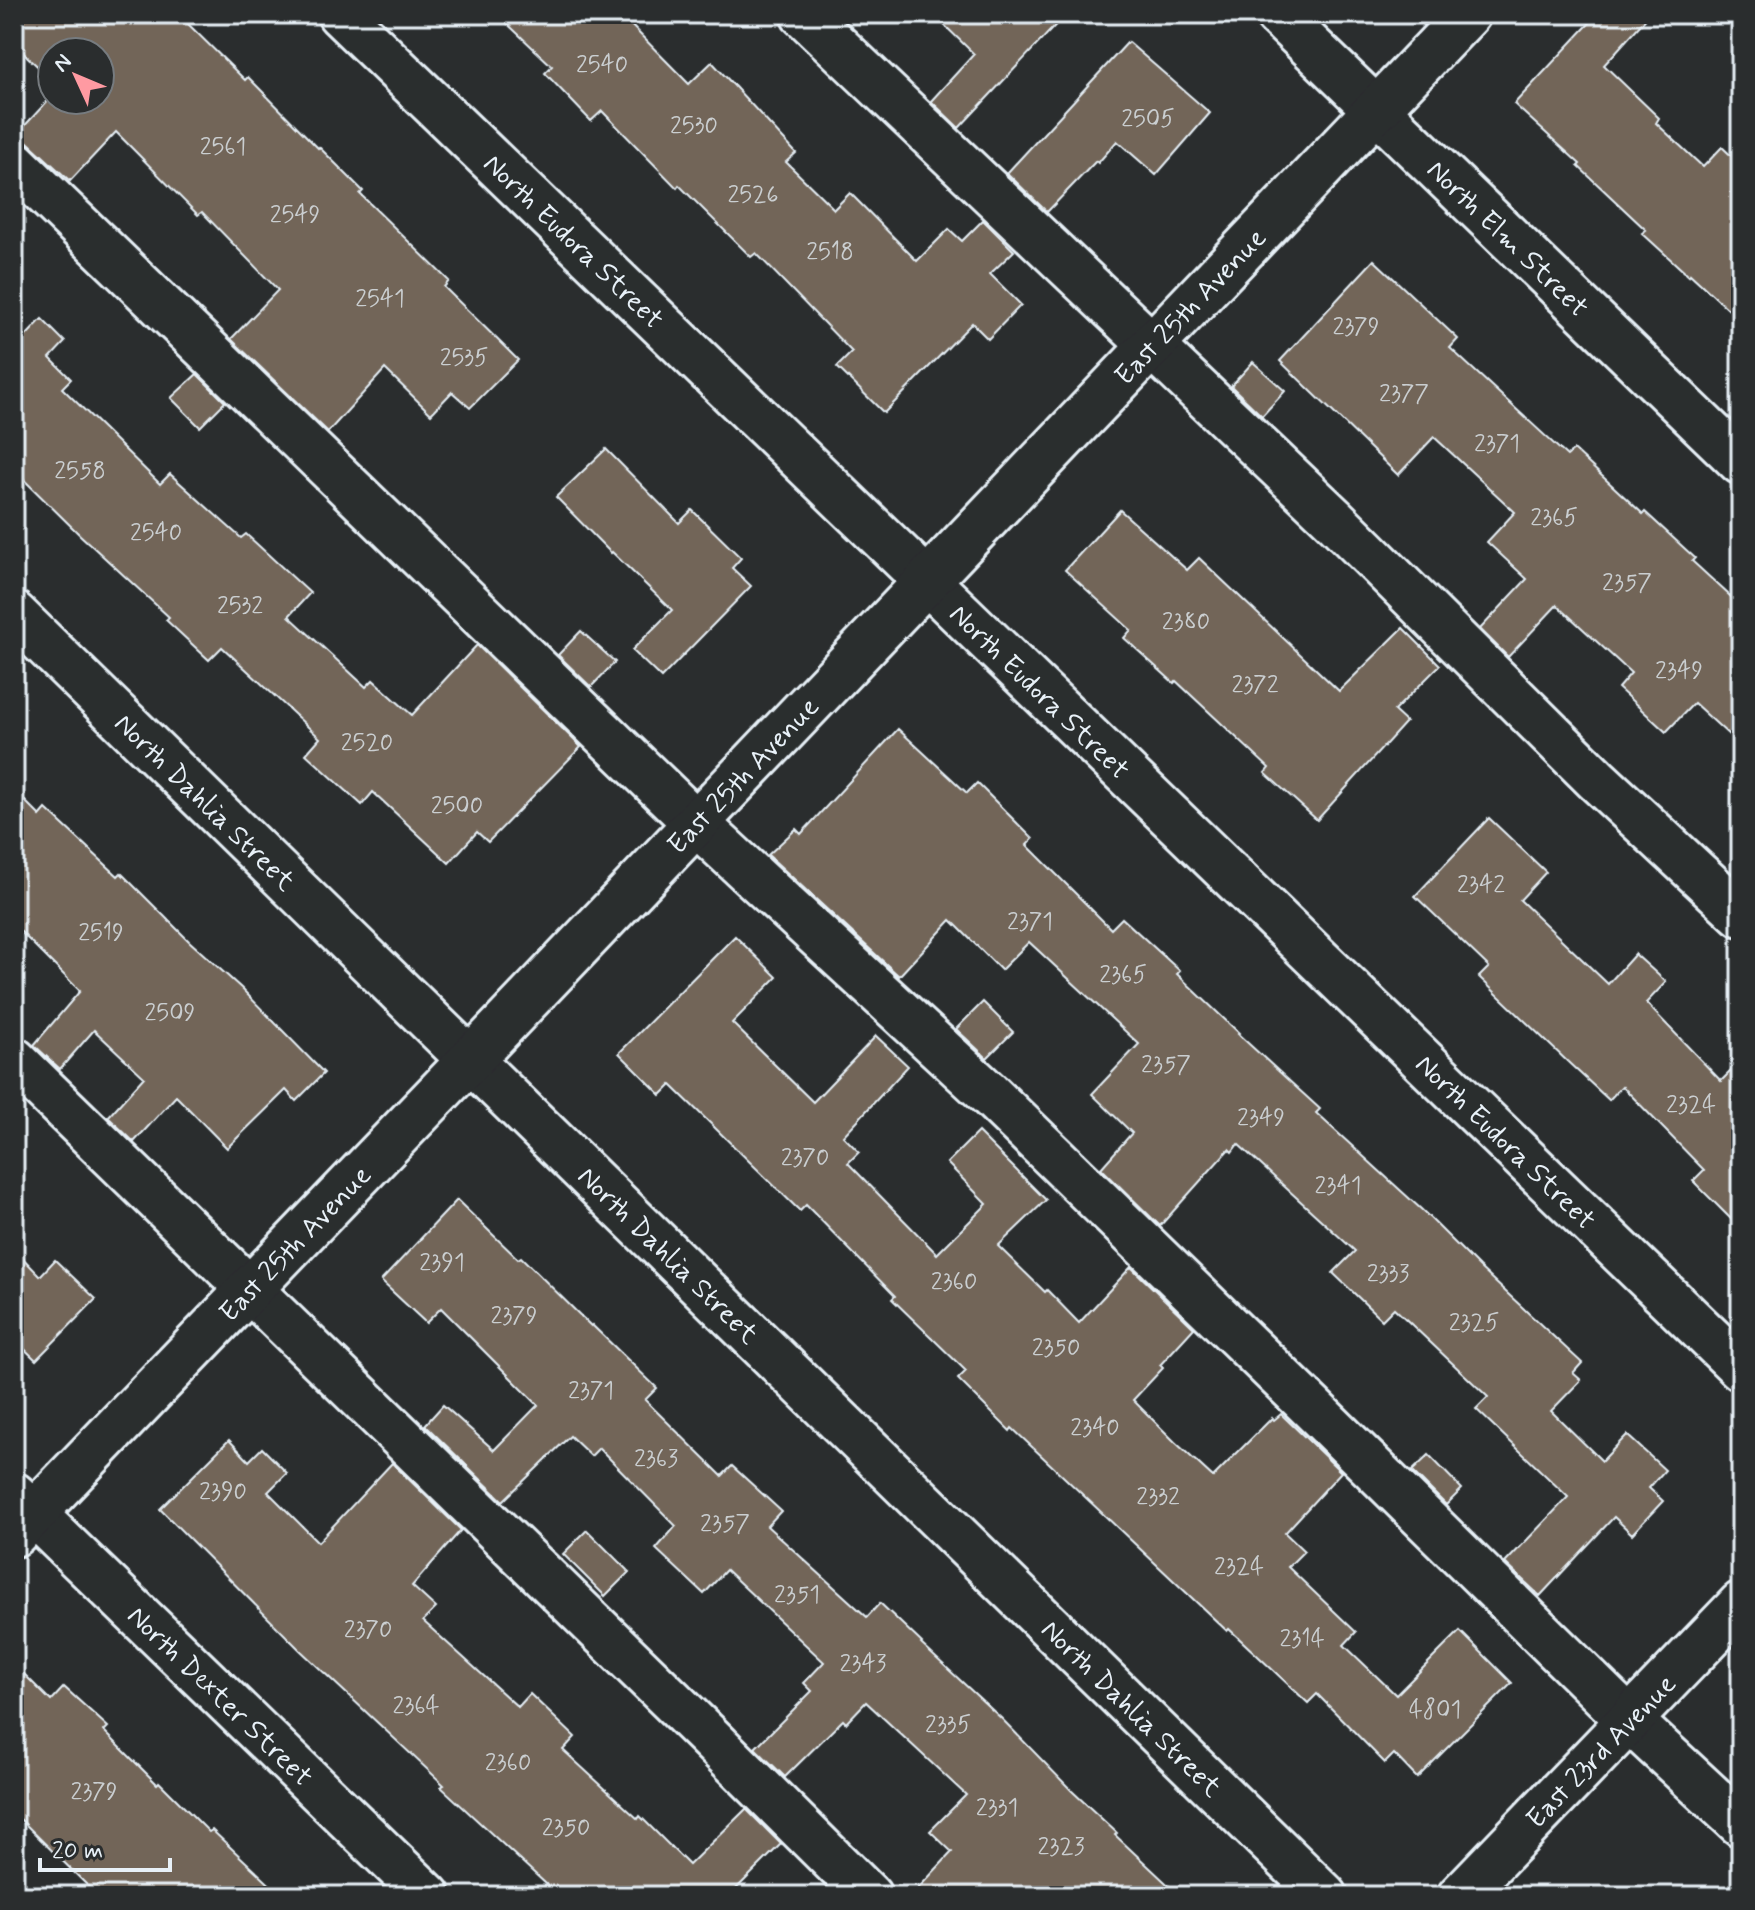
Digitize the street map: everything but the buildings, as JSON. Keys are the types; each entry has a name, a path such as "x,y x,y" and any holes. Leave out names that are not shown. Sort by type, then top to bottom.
{"street":[{"name":"North Eudora Street","path":"340,14 1741,1368"},
{"path":"803,14 1334,519 1597,780 1741,914"},
{"name":"North Elm Street","path":"1277,14 1741,462"},
{"name":"East 25th Avenue","path":"20,1514 249,1289 1468,14"},
{"path":"14,163 696,823 989,1094 1629,1720 1741,1824"},
{"name":"North Dahlia Street","path":"14,614 1325,1896"},
{"path":"14,1060 869,1896"},
{"name":"North Dexter Street","path":"20,1514 428,1896"},
{"name":"East 23rd Avenue","path":"1460,1896 1741,1604"}]}
